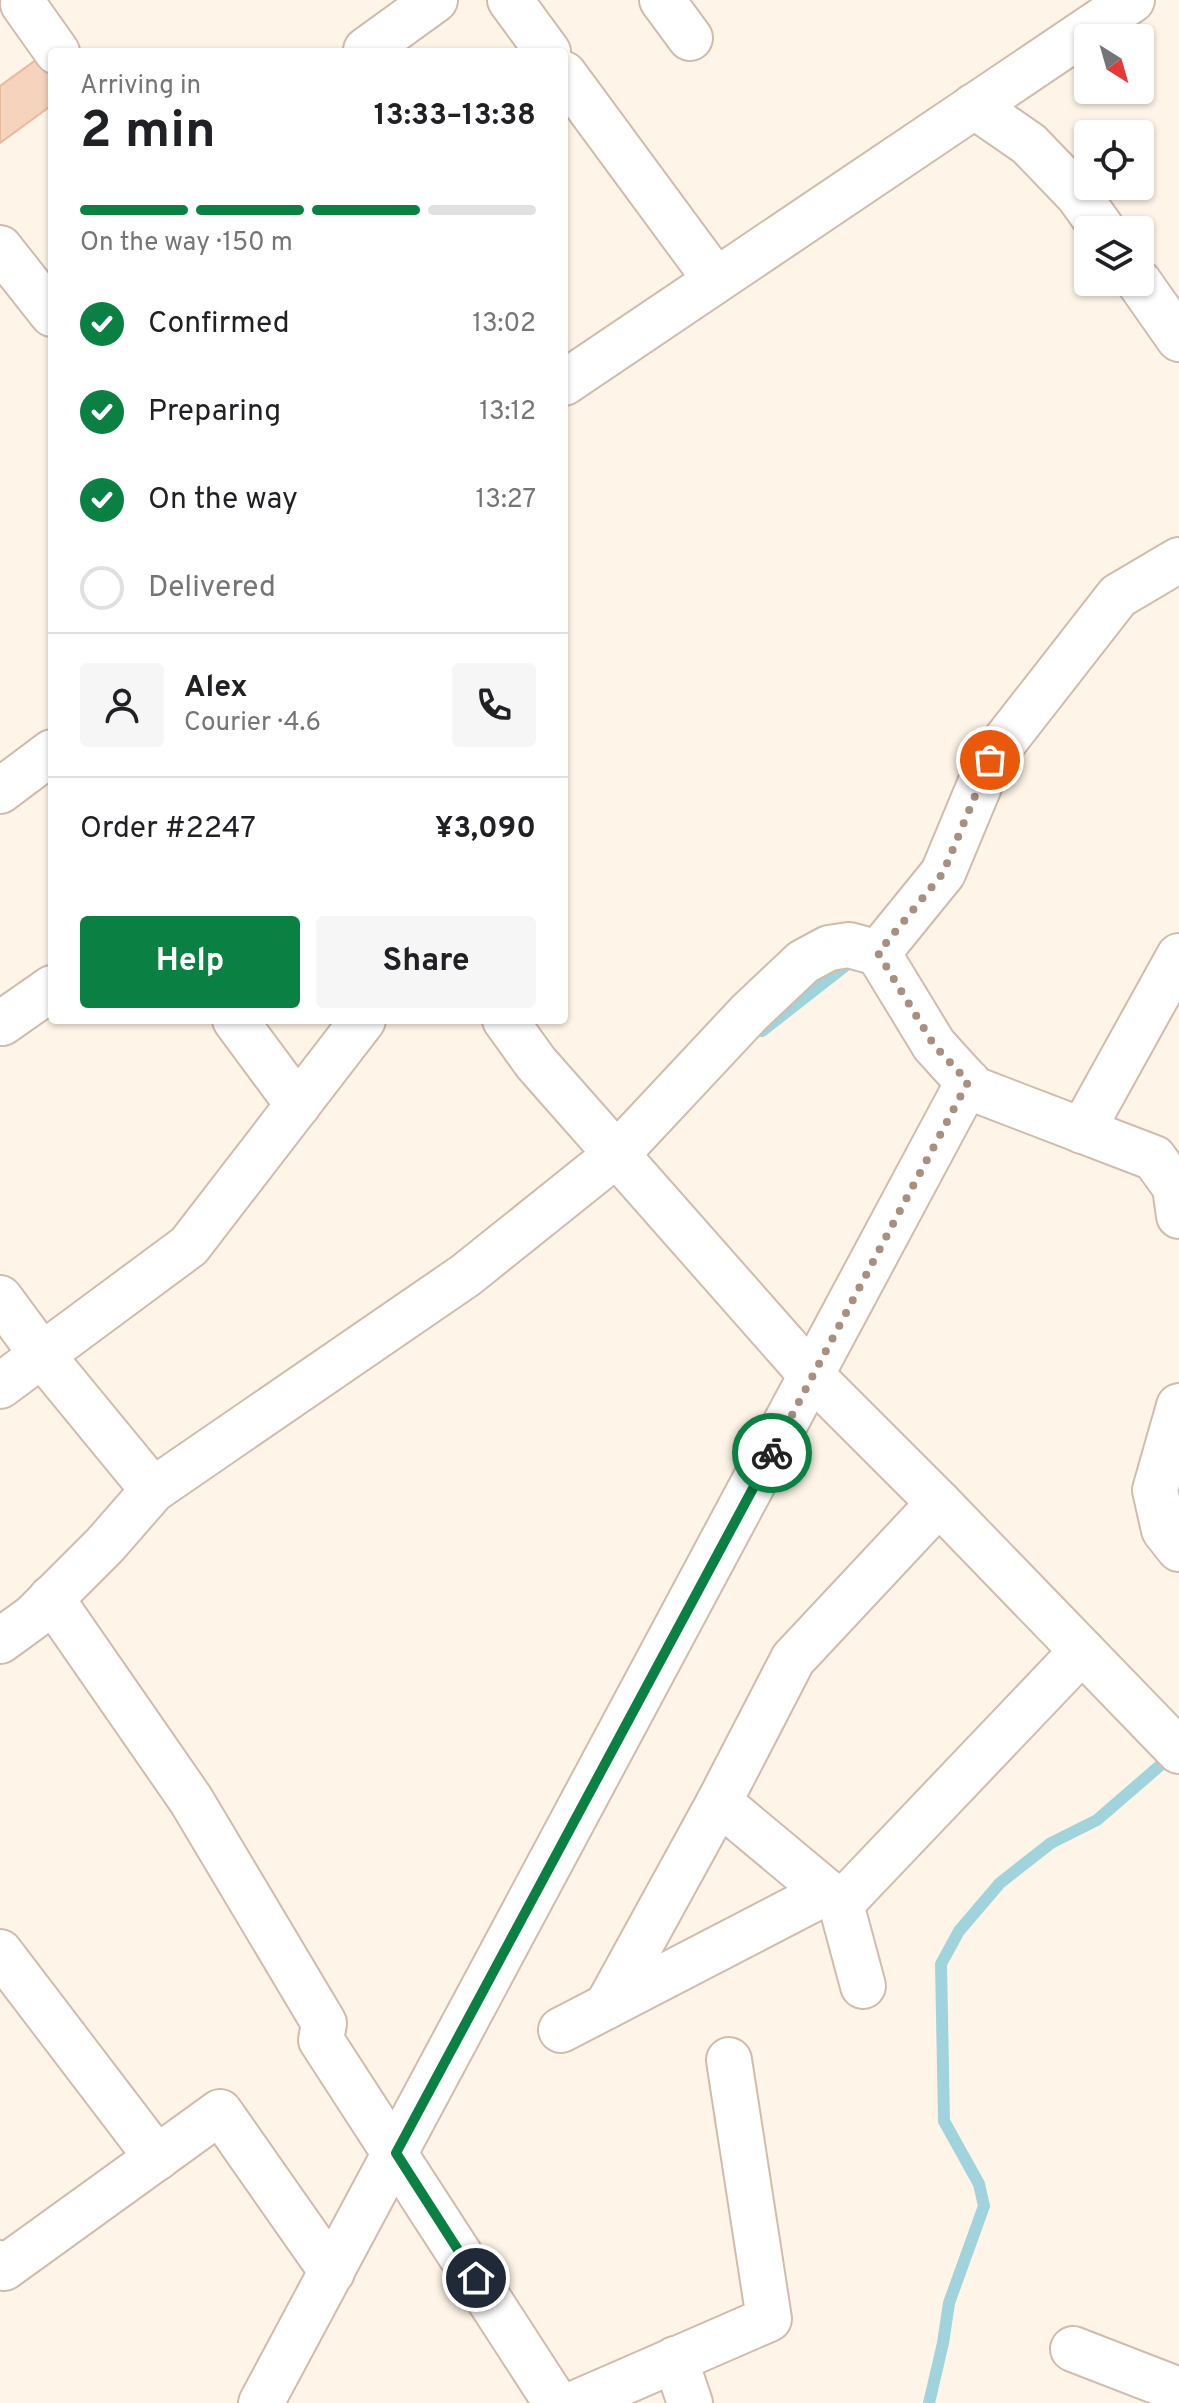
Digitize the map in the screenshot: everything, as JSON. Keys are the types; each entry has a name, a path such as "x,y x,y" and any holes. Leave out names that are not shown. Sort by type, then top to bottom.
{"street":[{"path":"369,48 435,0"},
{"path":"510,0 545,48"},
{"path":"662,0 690,38"},
{"path":"568,380 1132,0"},
{"path":"17,8 53,48"},
{"path":"568,79 715,279"},
{"path":"974,106 1029,144 1078,195 1093,216"},
{"path":"0,248 48,309"},
{"path":"1149,296 1179,339"},
{"path":"0,1641 33,1617 57,1605 153,1490 626,1164 749,1013 803,962 829,948 865,950 943,873 990,760 1118,596 1179,560"},
{"path":"0,791 48,755"},
{"path":"865,950 934,1045 974,1089 1154,1158 1175,1187 1179,1216"},
{"path":"1082,1131 1179,956"},
{"path":"2,1023 48,991"},
{"path":"238,1024 298,1105"},
{"path":"0,1386 189,1246 360,1024"},
{"path":"508,1024 536,1063 813,1377 1176,1747"},
{"path":"261,2403 813,1377 968,1082"},
{"path":"0,1298 42,1355 153,1490"},
{"path":"1179,1406 1155,1490 1164,1530 1179,1549"},
{"path":"607,2006 793,1659 939,1503"},
{"path":"57,1605 191,1800 324,2023 321,2040 556,2403"},
{"path":"561,2030 834,1898 1082,1651"},
{"path":"719,1802 834,1898 863,1986"},
{"path":"0,1952 157,2158"},
{"path":"576,2403 769,2319 729,2060"},
{"path":"0,2263 4,2268 220,2112 332,2272"},
{"path":"1073,2349 1179,2390"},
{"path":"675,2359 690,2403"}],"building":[{"path":"40,57 48,68 48,108 0,143 0,86"}],"waterway":[{"path":"762,1031 845,966 852,957"},
{"path":"929,2403 949,2303 984,2206 979,2184 944,2121 941,1964 959,1931 1000,1883 1051,1843 1097,1820 1171,1756"}],"way so far":[{"path":"772,1453 968,1082 934,1045 878,953 943,873 990,760"}],"route":[{"path":"476,2278 396,2153 772,1453"}]}
